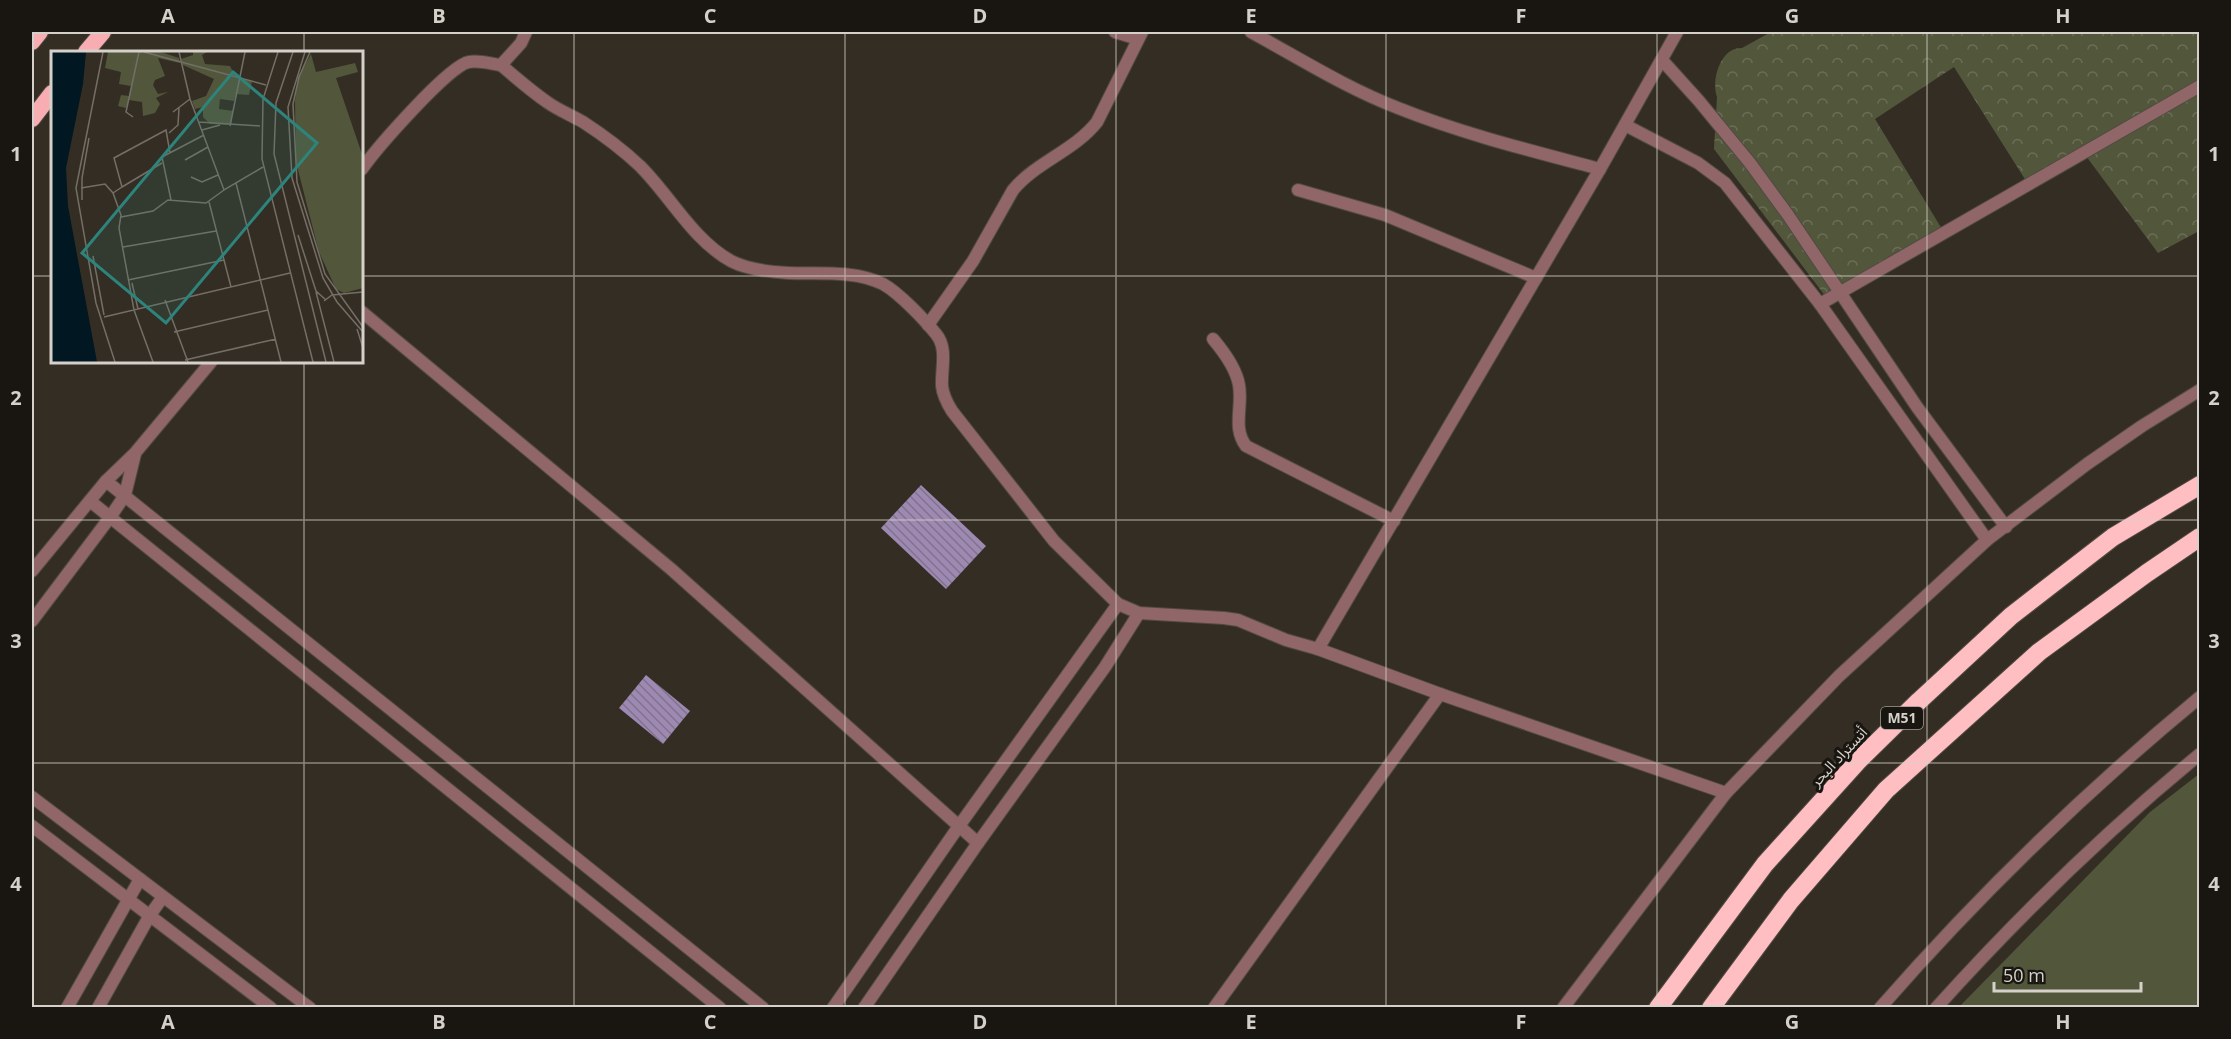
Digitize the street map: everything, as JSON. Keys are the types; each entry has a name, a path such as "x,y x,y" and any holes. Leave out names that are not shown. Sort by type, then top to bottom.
{"highway":[{"path":"32,42 40,32"},
{"path":"87,51 103,32"},
{"path":"32,119 51,94"},
{"name":"أتستراد البحر","path":"1658,1008 1765,864 1859,760 1910,710 2011,616 2114,537 2199,485"},
{"name":"M51","path":"1711,1008 1791,900 1886,790 2039,652 2199,537"}],"street":[{"path":"501,65 521,43 526,32"},
{"path":"928,325 973,261 1021,180 1089,131 1097,122 1140,35 1115,32"},
{"path":"1318,649 1600,169 1677,32"},
{"path":"1259,33 1329,76 1395,107 1457,130 1600,169"},
{"path":"1662,60 1750,163 1788,215 1917,407 2006,527"},
{"path":"363,168 406,117 456,68 469,62 501,65 533,93 607,138 640,166 703,239 734,263 757,270 865,278 884,285 928,325 942,342 942,388 945,400 952,411 1054,541 1118,604 1139,613 1238,620 1286,640 1318,649 1726,794"},
{"path":"1820,304 2199,86"},
{"path":"1625,125 1698,163 1725,183 1820,304 1987,540"},
{"path":"1298,190 1385,215 1536,278"},
{"path":"363,313 671,570 978,843"},
{"path":"1213,339 1236,374 1240,393 1239,435 1246,446 1394,521"},
{"path":"32,571 106,481 135,453 210,363"},
{"path":"1563,1008 1726,794 1839,676 1987,540 2087,464 2199,390"},
{"path":"32,621 125,495 135,453"},
{"path":"106,481 763,1008"},
{"path":"90,501 720,1008"},
{"path":"833,1008 959,826 1118,604"},
{"path":"864,1008 978,843 1105,667 1139,613"},
{"path":"1214,1008 1440,694"},
{"path":"1880,1008 2010,868 2064,814 2199,697"},
{"path":"1936,1008 2025,911 2199,754"},
{"path":"32,797 310,1008"},
{"path":"32,826 271,1008"},
{"path":"67,1008 140,879"},
{"path":"98,1008 150,915 163,897"}],"green space":[{"path":"1771,32 2199,32 2199,231 2158,253 2086,156 2028,184 1954,67 1875,119 1945,234 1832,305 1714,149 1717,97 1715,82 1719,66 1728,53 1734,49 1742,48"},
{"path":"2199,774 2199,1007 1959,1007 2150,812"}],"building":[{"path":"921,485 986,546 946,589 881,528"},
{"path":"646,675 690,711 663,744 619,708"}]}
